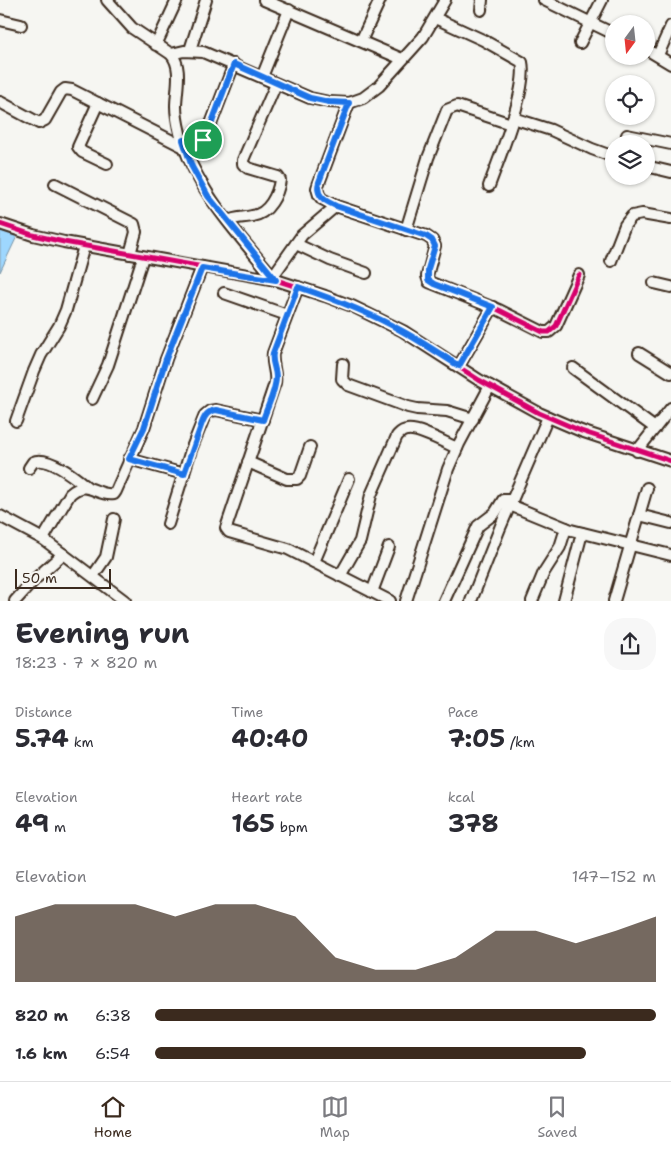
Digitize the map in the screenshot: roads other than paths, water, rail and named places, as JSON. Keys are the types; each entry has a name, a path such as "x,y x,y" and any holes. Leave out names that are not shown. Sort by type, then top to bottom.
{"street":[{"path":"107,0 132,28 171,54 175,59 177,65 176,107 184,144 192,167 208,196 274,278"},
{"path":"156,45 177,0"},
{"path":"190,50 206,0"},
{"path":"362,41 380,0"},
{"path":"171,54 190,50 204,52 310,98 329,102 349,103 363,98 379,86 423,37 445,0"},
{"path":"544,0 605,30"},
{"path":"580,43 602,0"},
{"path":"271,1 402,59"},
{"path":"262,77 289,10"},
{"path":"435,18 483,40 522,62 523,77 512,121 489,186"},
{"path":"0,20 21,25"},
{"path":"658,55 671,26"},
{"path":"655,54 671,64"},
{"path":"0,102 38,123 45,120 61,92 72,90 184,144 206,138 234,64"},
{"path":"228,221 237,217 252,217 264,212 270,205 279,187 280,180 278,177 248,168 243,164 243,160 276,84"},
{"path":"98,103 78,147 82,152 107,164"},
{"path":"349,103 318,188 319,195 322,199 336,206 383,220 426,236 435,246 427,276 430,282 493,307 543,332 548,332 556,326 579,275"},
{"path":"406,230 428,158 447,110 457,106 551,130 605,154"},
{"path":"655,141 671,144"},
{"path":"655,168 671,172"},
{"path":"55,184 134,224 136,232 130,254"},
{"path":"274,278 302,235 336,206"},
{"path":"611,261 625,225 632,216 642,214 671,220"},
{"path":"0,224 33,235 84,246 202,268 274,278 352,306 403,331 490,386 548,417 637,451 671,461"},
{"path":"296,244 330,260 366,273"},
{"path":"16,421 41,355 59,326 66,310 84,246"},
{"path":"92,399 111,357 144,257"},
{"path":"29,468 33,462 41,460 64,470 87,487 106,494 114,494 144,428 166,359 202,268"},
{"path":"654,282 671,286"},
{"path":"298,287 273,353 272,362 276,373 275,383 227,524 227,530 288,550 390,601"},
{"path":"224,293 287,315"},
{"path":"459,366 493,307"},
{"path":"640,353 671,373"},
{"path":"343,364 342,379 348,385 417,409 447,411 473,419"},
{"path":"572,368 656,428"},
{"path":"406,601 448,469 490,386"},
{"path":"637,451 671,408"},
{"path":"168,524 205,415 210,411 216,410 263,420"},
{"path":"471,601 548,417"},
{"path":"340,576 360,541 371,494 397,436 408,430 416,430 457,448"},
{"path":"248,462 287,478 297,479 300,476 310,448"},
{"path":"129,459 184,474"},
{"path":"314,562 348,479"},
{"path":"43,539 70,494 80,487 87,487"},
{"path":"614,601 647,488"},
{"path":"444,601 478,526 495,513 503,500 566,528 671,556"},
{"path":"639,515 671,523"},
{"path":"0,516 43,539 125,601"},
{"path":"93,576 106,558 114,519"},
{"path":"532,601 544,572 560,548 566,528"},
{"path":"564,601 582,533"},
{"path":"372,592 389,547"},
{"path":"15,601 62,554"}],"water":[{"path":"0,221 21,228 0,272"}]}
